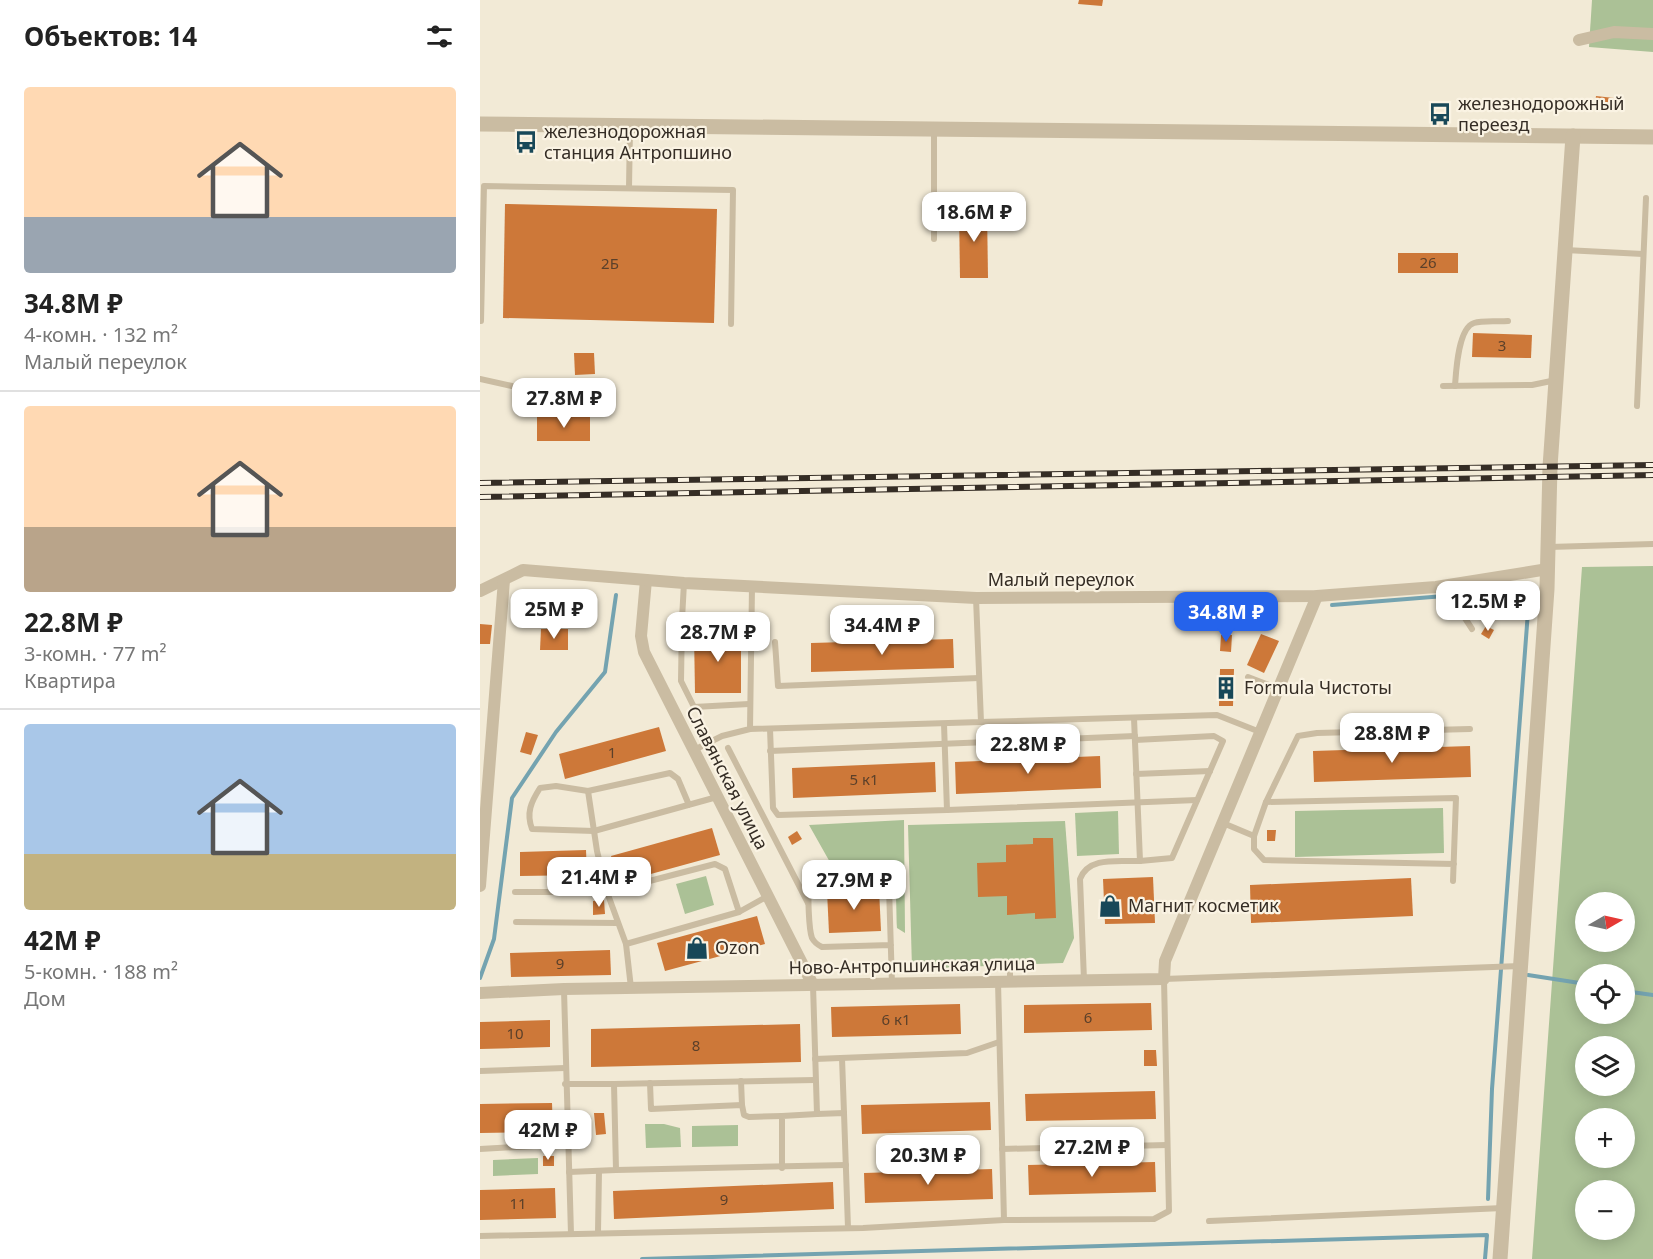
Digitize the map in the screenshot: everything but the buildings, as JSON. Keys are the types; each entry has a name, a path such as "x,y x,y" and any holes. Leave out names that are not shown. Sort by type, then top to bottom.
{"street":[{"path":"1579,40 1614,33 1653,34"},
{"path":"480,124 1653,137"},
{"path":"1500,1259 1548,569 1556,380 1573,136"},
{"name":"Малый переулок","path":"480,591 523,570 684,583 976,598 1317,597 1436,587 1548,569"},
{"path":"480,886 485,776 504,580"},
{"name":"Славянская улица","path":"646,580 640,636 644,652 766,897 813,985"},
{"path":"1164,980 1165,961 1277,688 1317,597"},
{"name":"Ново-Антропшинская улица","path":"480,993 564,989 1164,980"}],"lane":[{"path":"629,188 630,126"},
{"path":"934,130 934,239"},
{"path":"481,321 484,186 733,190 730,324"},
{"path":"1637,406 1646,198"},
{"path":"1565,250 1642,254"},
{"path":"1455,386 1456,359 1468,327 1474,323 1508,321"},
{"path":"480,379 557,396 584,396 592,399 599,412"},
{"path":"1443,386 1532,385 1556,380"},
{"path":"1548,547 1653,544"},
{"path":"684,583 681,681 694,707 749,704"},
{"path":"1460,583 1461,612 1472,629"},
{"path":"750,729 752,587"},
{"path":"976,598 981,722"},
{"path":"682,619 750,621"},
{"path":"775,642 778,686 979,678"},
{"path":"1248,677 1277,688"},
{"path":"694,750 722,736 750,729 1217,715 1260,732"},
{"path":"1134,718 1140,861"},
{"path":"944,724 947,810"},
{"path":"770,729 772,808 778,815"},
{"path":"1454,864 1264,860 1254,849 1254,836 1266,802 1298,736 1317,733 1470,729"},
{"path":"770,751 945,743 1214,736 1223,741 1172,858 1095,863 1084,869 1080,879 1084,980"},
{"path":"728,748 809,907"},
{"path":"1136,774 1210,771"},
{"path":"689,805 678,778 670,773 588,791 556,786 540,788 531,802 528,819 532,829 594,831 689,805 718,797"},
{"path":"588,791 607,892 616,923 626,944 632,989"},
{"path":"1266,802 1456,798 1453,881"},
{"path":"766,821 778,815 1197,800"},
{"path":"1222,823 1254,836"},
{"path":"515,892 607,892 715,864 725,869 739,912"},
{"path":"891,945 822,947 811,937 809,887 819,875 877,873 884,876 889,887 891,945 892,984"},
{"path":"626,944 739,912 766,897"},
{"path":"516,922 616,923"},
{"path":"1004,1220 999,1042 1004,982 1010,965"},
{"path":"480,1236 848,1228 1004,1220 1154,1219 1169,1211 1164,980 1520,966"},
{"path":"813,985 817,1114"},
{"path":"564,989 571,1234"},
{"path":"815,1059 967,1053 999,1042"},
{"path":"842,1058 848,1228"},
{"path":"480,1071 565,1068"},
{"path":"566,1084 815,1080"},
{"path":"741,1081 744,1115 749,1117 844,1113"},
{"path":"650,1083 651,1109 742,1105"},
{"path":"614,1084 616,1170"},
{"path":"782,1116 782,1168"},
{"path":"480,1149 568,1144"},
{"path":"1002,1149 1167,1146"},
{"path":"569,1172 846,1165"},
{"path":"598,1232 599,1171"},
{"path":"1209,1221 1503,1208"}],"green space":[{"path":"1592,0 1653,0 1653,52 1589,47"},
{"path":"1653,566 1653,1259 1532,1259 1582,567"},
{"path":"1443,808 1444,853 1295,857 1295,811"},
{"path":"1118,811 1119,854 1077,856 1075,813"},
{"path":"904,820 905,933 897,928 896,889 890,869 871,863 831,864 809,825"},
{"path":"1065,821 1074,938 1063,963 912,969 908,825"},
{"path":"706,876 714,905 685,914 676,884"},
{"path":"645,1124 664,1124 680,1128 681,1147 646,1148"},
{"path":"738,1125 738,1146 692,1147 692,1126"},
{"path":"538,1158 538,1174 493,1176 493,1160"}],"waterway":[{"path":"1469,594 1530,585 1492,1089 1488,1199"},
{"path":"480,978 494,939 512,798 556,732 605,672 616,595"},
{"path":"1332,605 1457,595"},
{"path":"1528,975 1575,982"},
{"path":"1635,993 1653,995"},
{"path":"642,1259 1487,1235 1485,1259"}],"railway":[{"path":"480,483 1653,465"},
{"path":"480,497 1653,475"}],"place":[{"name":"железнодорожный переезд","path":"1440,114"},
{"name":"железнодорожная станция Антропшино","path":"526,142"},
{"name":"Formula Чистоты","path":"1226,688"},
{"name":"Магнит косметик","path":"1110,906"},
{"name":"Ozon","path":"697,948"}]}
